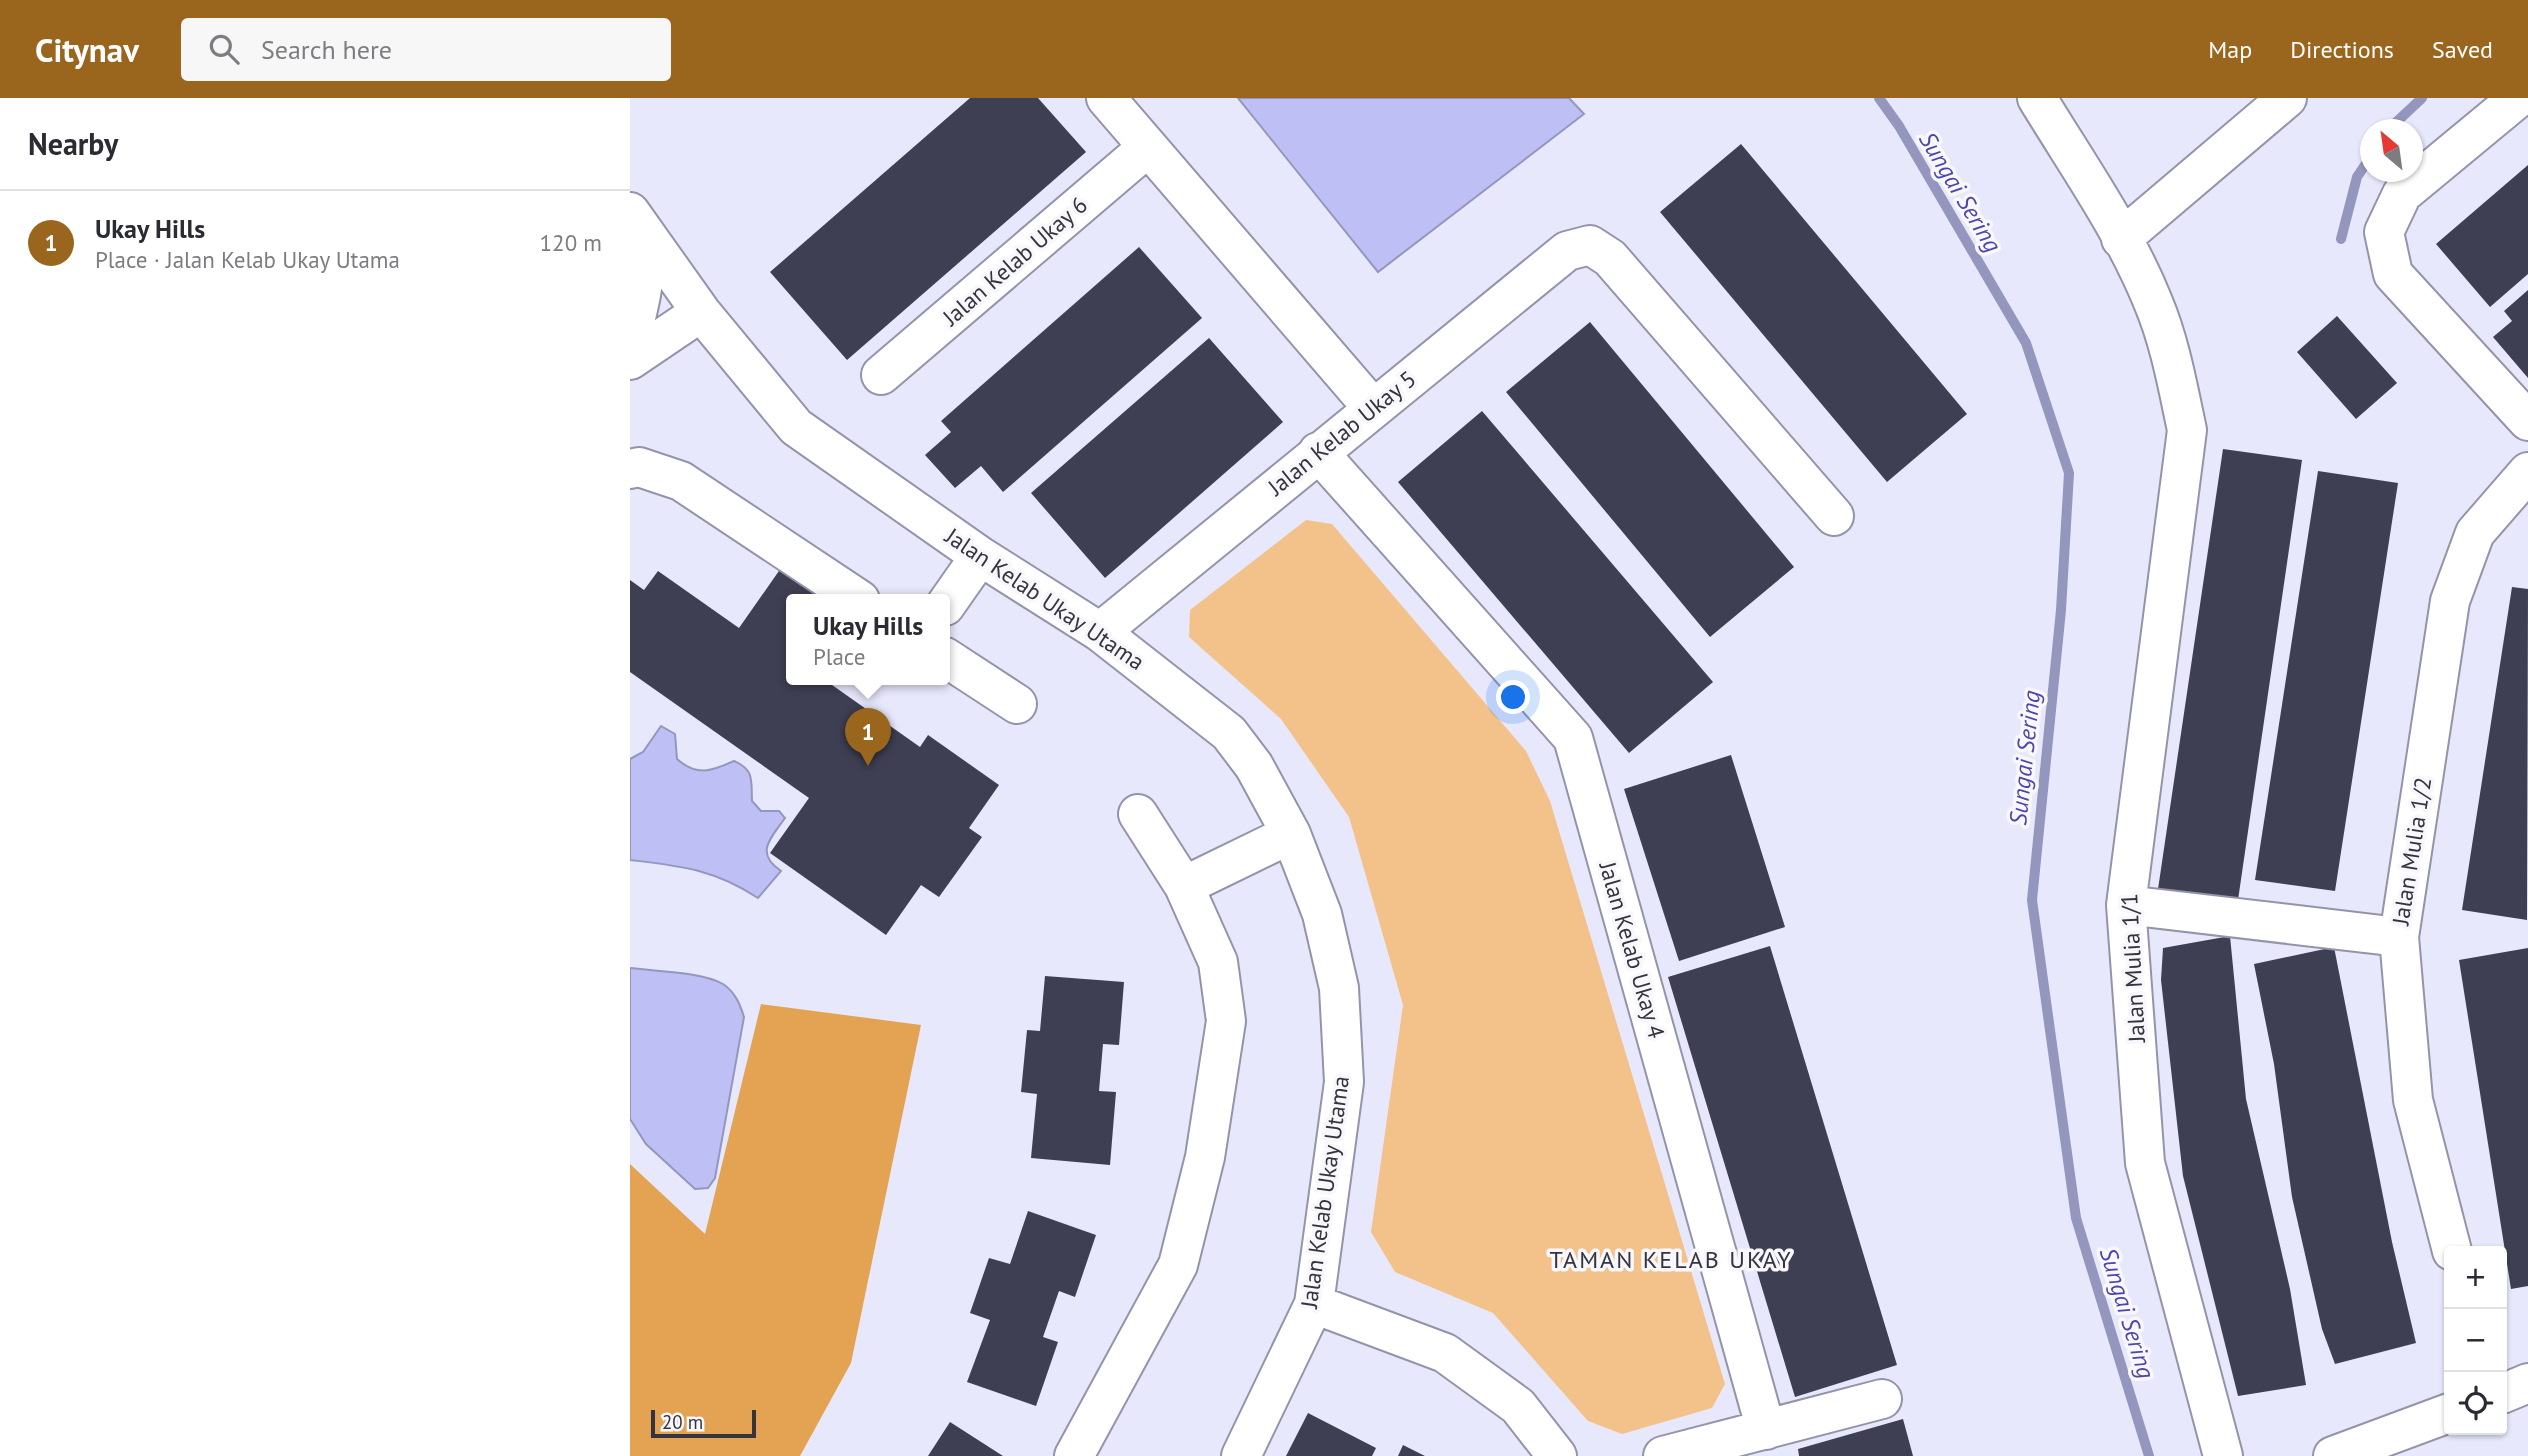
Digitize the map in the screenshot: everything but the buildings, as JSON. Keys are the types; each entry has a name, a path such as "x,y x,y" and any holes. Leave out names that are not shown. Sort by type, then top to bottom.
{"street":[{"path":"1106,98 1372,407"},
{"name":"Jalan Mulia 1/1","path":"2037,98 2121,239 2154,302 2175,374 2187,430 2126,905 2145,1163 2223,1456"},
{"path":"2121,239 2287,98"},
{"path":"2518,98 2402,194 2385,232 2393,274 2528,421"},
{"name":"Jalan Kelab Ukay 6","path":"881,375 1148,147"},
{"path":"630,340 643,292 646,268 635,220"},
{"name":"Jalan Kelab Ukay Utama","path":"635,220 701,312 796,427 980,556 1100,632 1228,733 1254,766 1291,834 1322,914 1339,988 1344,1082 1314,1304 1241,1456"},
{"name":"Jalan Kelab Ukay 5","path":"1100,632 1372,407 1567,251 1590,245 1610,258 1834,516"},
{"path":"630,360 701,312"},
{"name":"Jalan Kelab Ukay 4","path":"1318,452 1573,738 1766,1430"},
{"path":"630,469 639,467 681,481 851,594"},
{"name":"Jalan Mulia 1/2","path":"2451,1246 2413,1100 2399,937 2450,601 2475,533 2528,472"},
{"path":"950,599 980,556"},
{"path":"950,660 1017,704"},
{"path":"1074,1456 1178,1265 1205,1157 1227,1021 1218,962 1184,886 1138,814"},
{"path":"1184,886 1291,834"},
{"path":"2126,905 2399,937"},
{"path":"1314,1304 1445,1353 1518,1406 1557,1456"},
{"path":"2507,1392 2528,1383"},
{"path":"1663,1456 1882,1399"},
{"path":"2333,1456 2444,1415"}],"shaded area":[{"path":"1306,520 1332,524 1526,751 1550,801 1725,1384 1712,1408 1622,1434 1588,1421 1493,1313 1395,1272 1371,1232 1403,1005 1349,817 1281,719 1189,637 1190,610"},
{"path":"761,1004 921,1025 851,1363 800,1456 630,1456 630,1164 705,1234"}],"water":[{"path":"1238,98 1569,98 1584,114 1378,272"},
{"path":"661,726 675,734 677,759 684,765 705,770 734,761 741,764 749,772 752,801 761,811 779,811 785,818 770,839 767,852 768,858 781,871 758,898 727,881 697,870 630,860 630,759 643,752"},
{"path":"630,968 691,974 714,980 731,991 744,1017 715,1178 708,1188 695,1189 646,1144 630,1119"}],"waterway":[{"name":"Sungai Sering","path":"1879,98 1899,126 2026,343 2069,473 2061,610 2032,900 2076,1218 2149,1456"},
{"path":"2400,119 2422,98"},
{"path":"2341,239 2360,172"}],"place":[{"name":"Ukay Hills","path":"868,766"}],"district":[{"name":"TAMAN KELAB UKAY","path":"1671,1260"}]}
